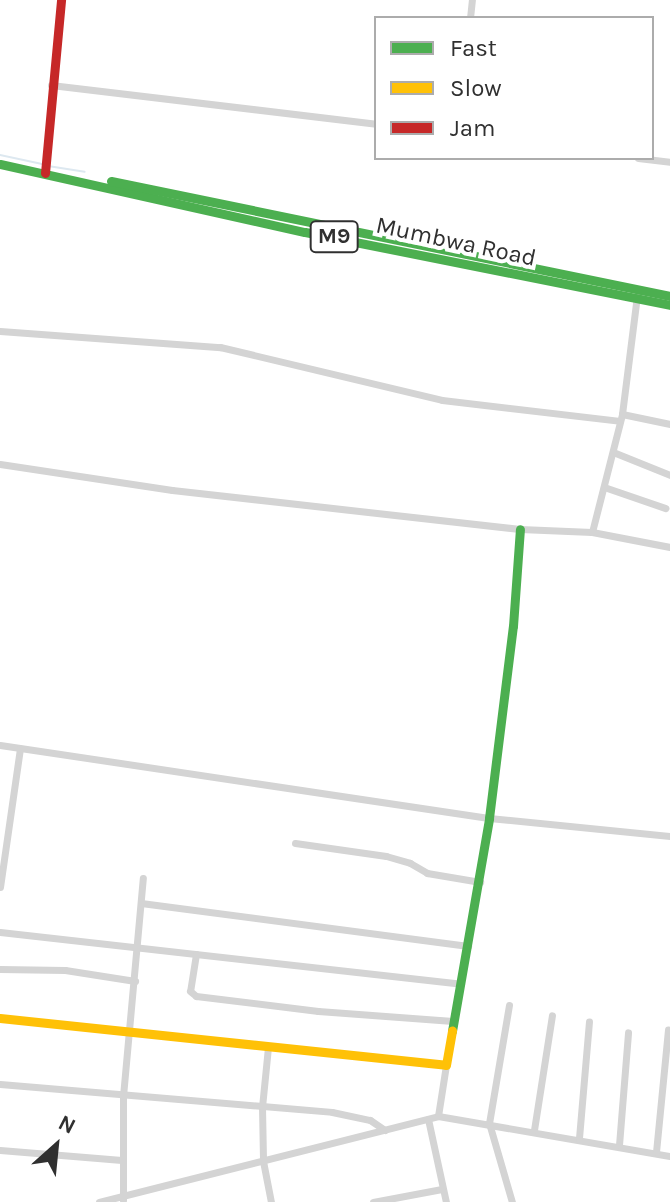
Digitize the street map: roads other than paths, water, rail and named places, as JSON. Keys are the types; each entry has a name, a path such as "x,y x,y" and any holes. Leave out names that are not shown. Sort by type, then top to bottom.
{"street":[{"path":"45,170 61,0"},
{"path":"51,85 374,124"},
{"name":"Mumbwa Road","path":"0,157 305,232 637,295 670,305"},
{"name":"Mumbwa Road","path":"0,164 45,170"},
{"path":"592,532 621,418 637,295"},
{"name":"Mumbwa Road","path":"637,295 670,296"},
{"path":"0,331 220,347 442,400 670,424"},
{"path":"613,452 670,475"},
{"path":"0,464 172,490 520,529 592,532 670,547"},
{"path":"604,487 665,508"},
{"path":"438,1116 489,818 513,626 520,529"},
{"path":"0,745 489,818 670,836"},
{"path":"0,887 20,748"},
{"path":"295,843 386,856 410,863 427,873 480,882"},
{"path":"123,1200 123,1096 143,878"},
{"path":"141,903 468,946"},
{"path":"0,932 461,984"},
{"path":"196,954 190,991 196,996 318,1011 453,1021"},
{"path":"0,969 65,970 135,981"},
{"path":"509,1005 489,1123 512,1202"},
{"path":"534,1130 552,1015"},
{"path":"0,1018 446,1065"},
{"path":"579,1138 589,1021"},
{"path":"656,1152 668,1030"},
{"path":"619,1145 628,1032"},
{"path":"268,1047 262,1107 263,1161 271,1202"},
{"path":"0,1084 332,1112 370,1120 385,1130"},
{"path":"99,1202 123,1200 438,1116 534,1130 670,1156"},
{"path":"428,1119 446,1202"},
{"path":"0,1150 122,1160"},
{"path":"373,1202 442,1189"}],"waterway":[{"path":"0,155 42,164"},
{"path":"48,166 85,172"}]}
